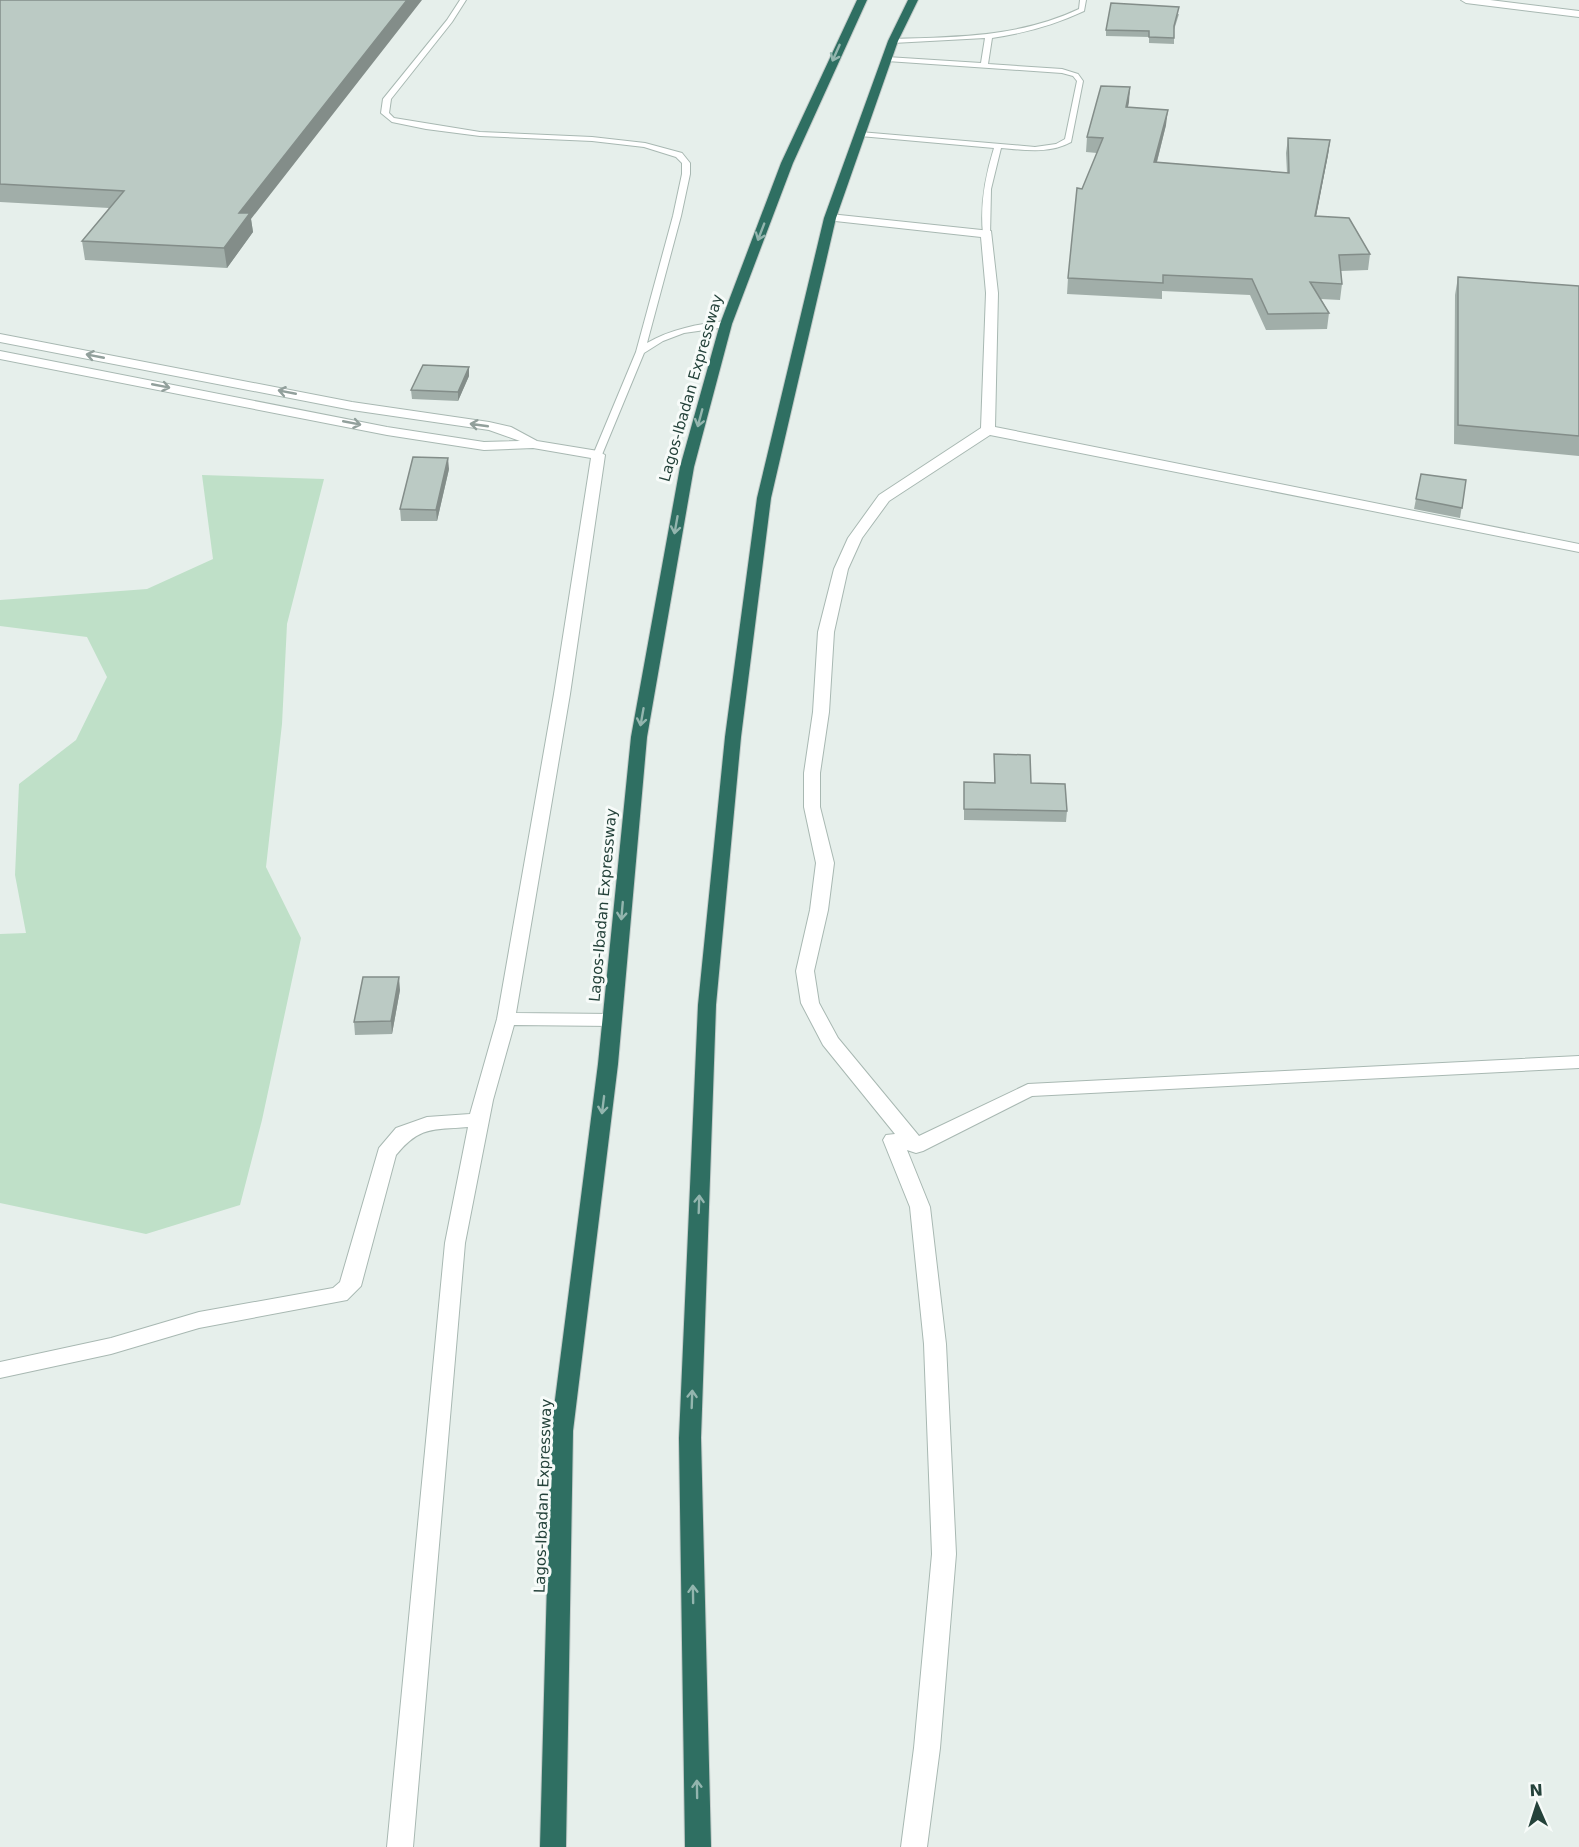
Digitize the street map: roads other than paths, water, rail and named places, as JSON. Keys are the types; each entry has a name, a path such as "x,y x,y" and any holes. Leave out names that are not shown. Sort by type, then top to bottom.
{"highway":[{"name":"Lagos-Ibadan Expressway","path":"553,1847 562,1431 612,1020 639,737 687,467 726,324 787,163 862,0"},
{"path":"698,1847 690,1438 707,1005 733,736 764,498 830,218 893,41 913,0"}],"street":[{"path":"1466,0 1579,14"},
{"path":"830,218 987,234 993,293 988,430"},
{"path":"0,338 403,415 500,428 519,433 533,444"},
{"path":"0,355 387,430 484,446 533,444 598,455 562,694 506,1019 478,1120 455,1243 400,1847"},
{"path":"916,1146 830,1041 810,1003 805,971 819,910 825,863 812,807 812,773 821,712 826,632 841,569 855,538 884,498 988,430 1579,548"},
{"path":"506,1019 612,1020"},
{"path":"914,1847 927,1748 944,1554 935,1344 920,1207 893,1140 916,1146 1028,1090 1579,1062"},
{"path":"0,1370 111,1346 199,1320 339,1294 351,1286 386,1153 403,1132 427,1124 478,1120"}],"lane":[{"path":"463,0 450,21 387,99 386,113 392,120 408,125 480,134 592,139 645,145 680,154 686,163 686,174 677,216 640,352 598,455"},
{"path":"893,41 989,36 1036,29 1062,21 1082,10 1083,0"},
{"path":"984,65 989,36"},
{"path":"860,134 1035,149 1058,146 1068,140 1080,81 1076,75 1062,71 887,59"},
{"path":"987,234 984,213 986,185 998,146"},
{"path":"640,352 666,334 726,324"}]}
